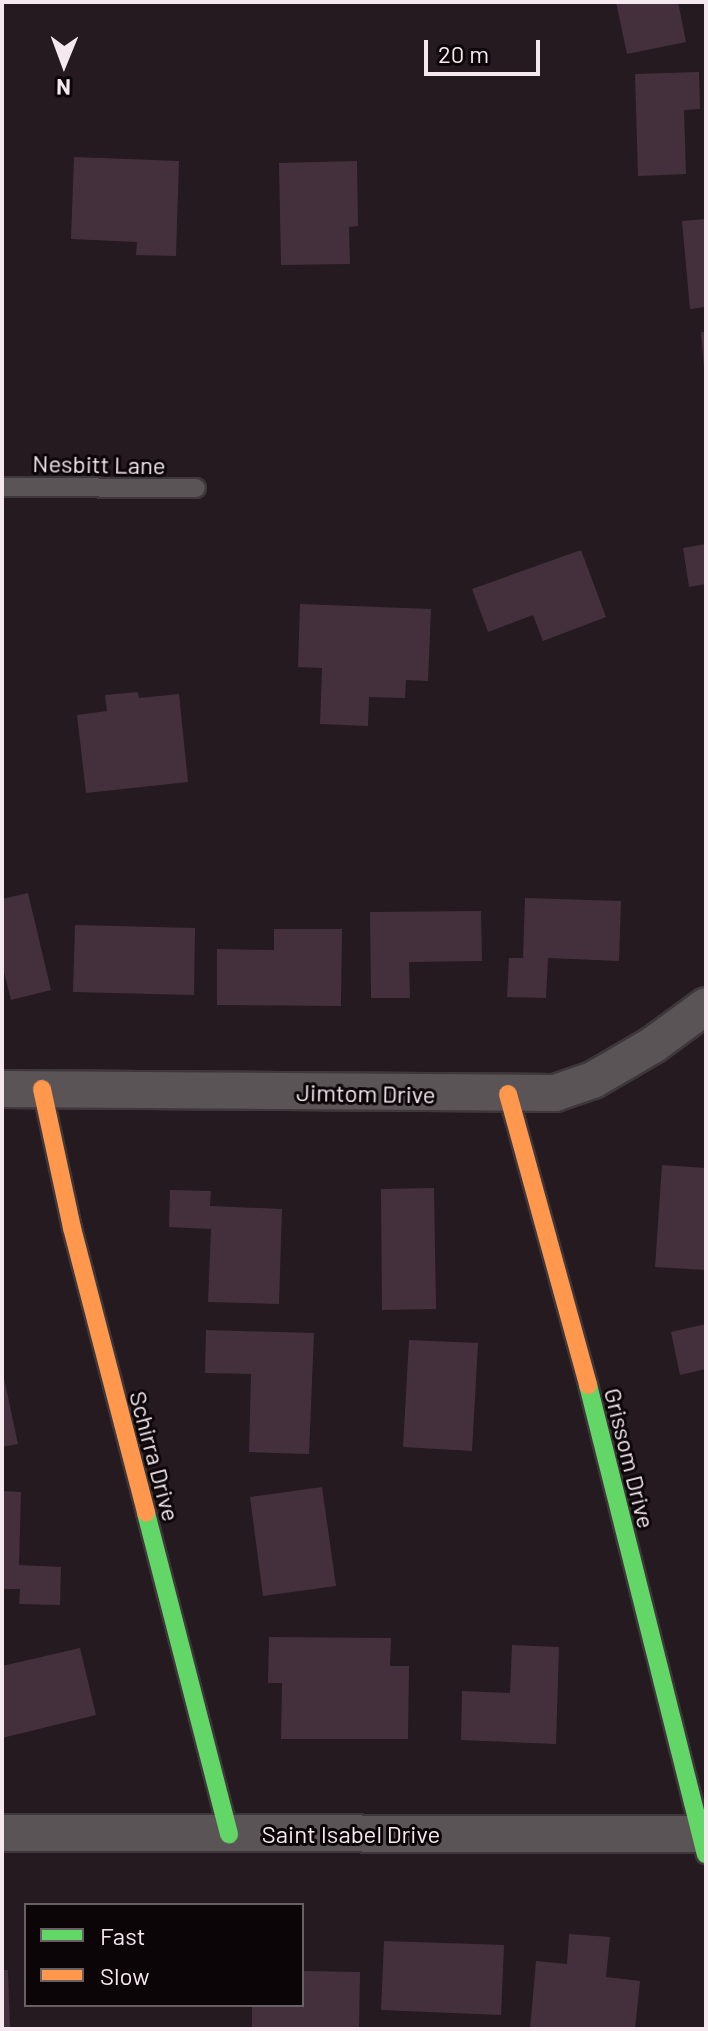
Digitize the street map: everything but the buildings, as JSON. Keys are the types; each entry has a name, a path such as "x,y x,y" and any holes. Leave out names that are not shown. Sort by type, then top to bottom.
{"street":[{"name":"Jimtom Drive","path":"2,1089 555,1093 593,1080 653,1045 706,1006"},
{"name":"Schirra Drive","path":"42,1089 72,1228 229,1834"},
{"name":"Grissom Drive","path":"508,1094 583,1365 703,1844"},
{"name":"Saint Isabel Drive","path":"2,1833 229,1834 703,1844"}],"lane":[{"name":"Nesbitt Lane","path":"2,487 196,488"}],"traffic: fast":[{"path":"588,1385 706,1854"},
{"path":"146,1513 229,1834"}],"traffic: slow":[{"path":"42,1089 72,1228 146,1513"},
{"path":"508,1094 588,1385"}]}
